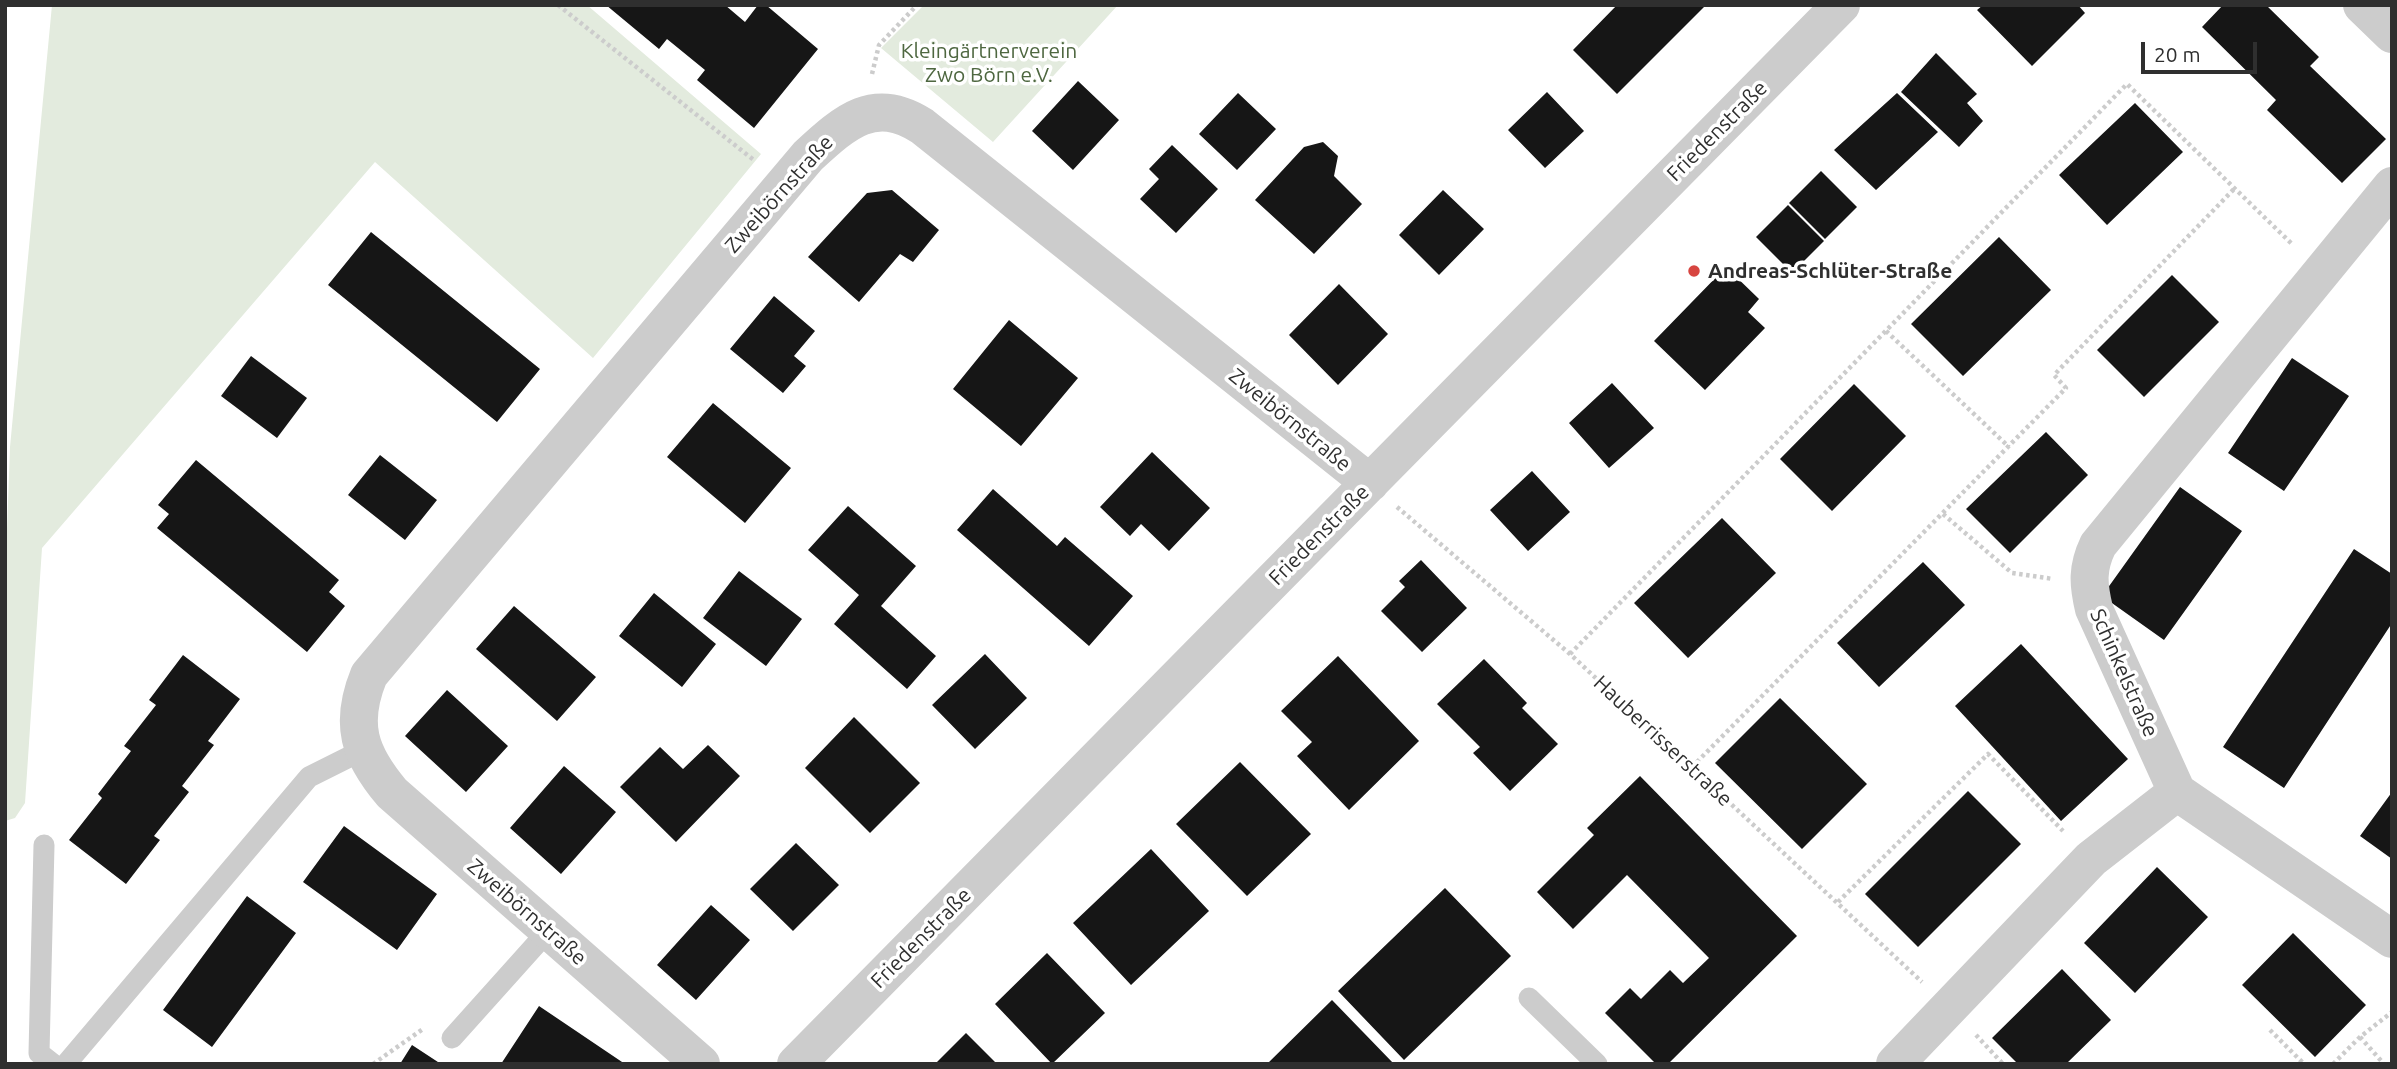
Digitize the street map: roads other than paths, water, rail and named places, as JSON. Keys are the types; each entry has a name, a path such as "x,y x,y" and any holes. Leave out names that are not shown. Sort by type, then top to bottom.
{"street":[{"name":"Friedenstraße","path":"796,1064 1841,5"},
{"path":"2362,5 2392,34"},
{"name":"Zweibörnstraße","path":"701,1064 392,793 374,771 363,750 359,701 369,675 784,183 830,135 852,121 886,110 903,114 922,126 1370,484"},
{"name":"Schinkelstraße","path":"2177,792 2094,609 2088,584 2090,562 2098,545 2392,186"},
{"path":"1895,1064 2091,859 2177,792 2392,939"}],"lane":[{"path":"66,1064 309,777 363,750"},
{"path":"44,845 39,1054 53,1064"},
{"path":"457,1032 548,932"},
{"path":"1529,998 1597,1064"}],"place":[{"name":"Andreas-Schlüter-Straße","path":"1694,271"}],"park label":[{"name":"Kleingärtnerverein Zwo Börn e.V.","path":"989,63"}]}
